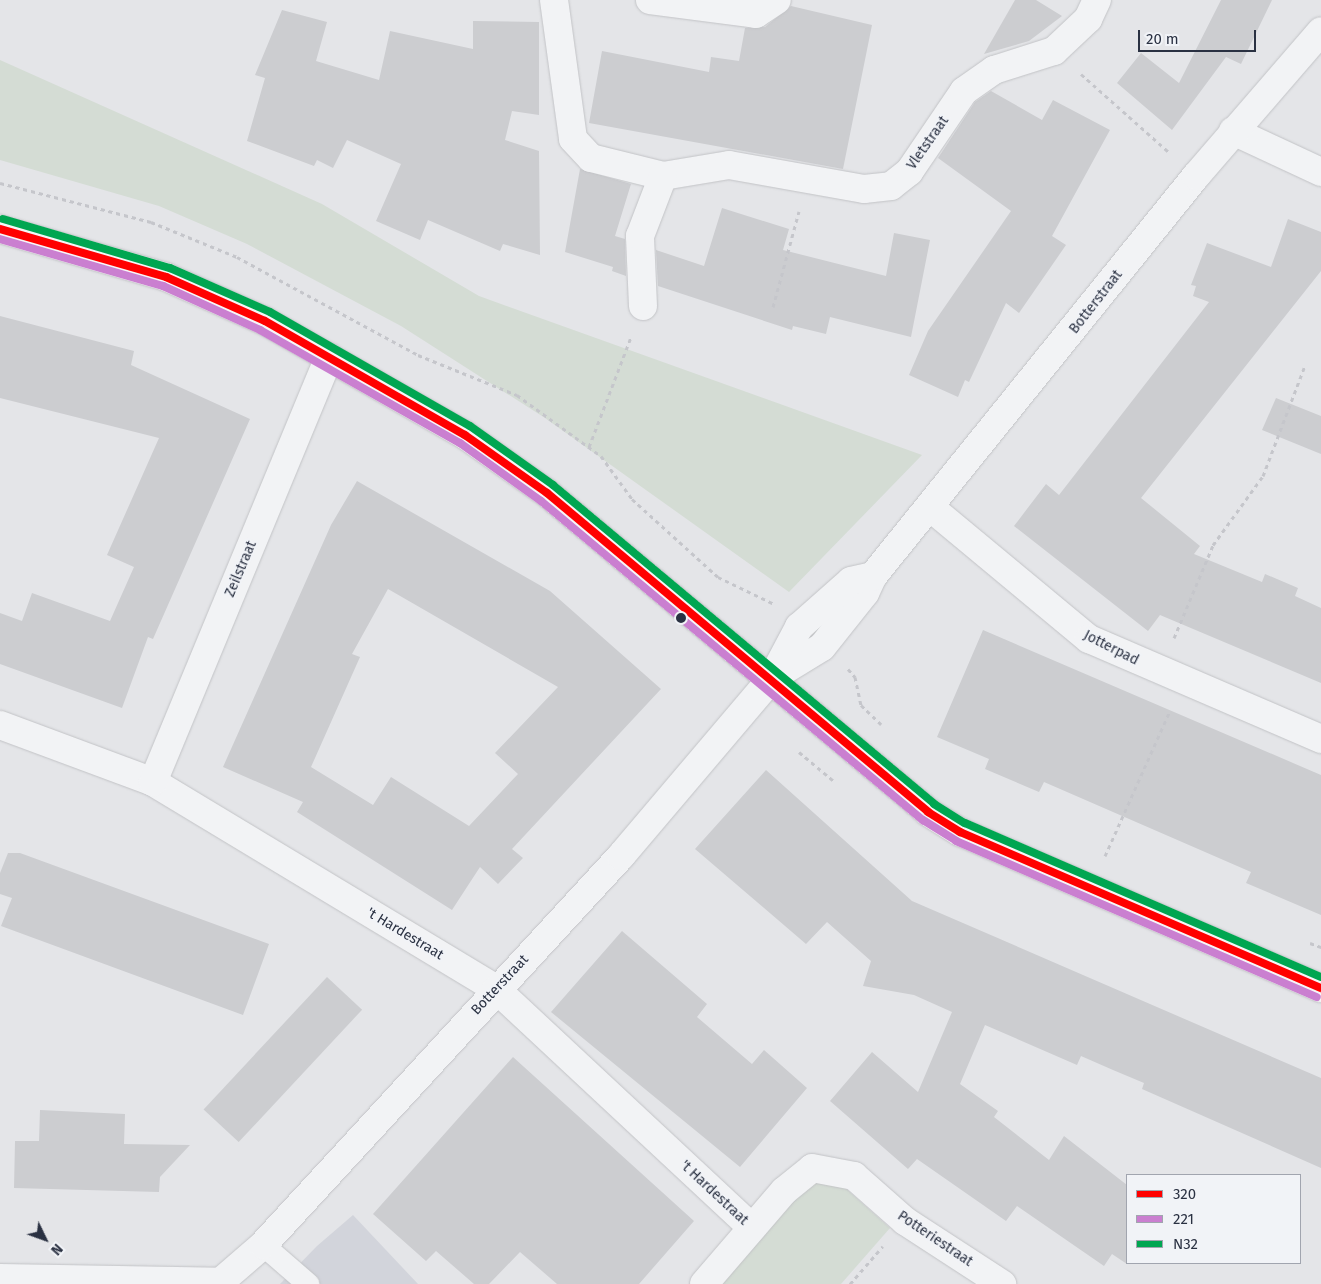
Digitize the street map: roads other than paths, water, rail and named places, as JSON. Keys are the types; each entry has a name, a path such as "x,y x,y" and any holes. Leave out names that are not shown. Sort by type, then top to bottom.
{"main road":[{"path":"0,229 166,277 265,320 506,460 772,678 921,806 960,832 1321,988"}],"street":[{"name":"Vletstraat","path":"554,0 574,139 580,150 591,158 663,176 729,165 864,189 892,186 909,172 964,91 994,70 1054,51 1088,18 1097,0"},
{"path":"650,0 756,14 777,0"},
{"name":"Botterstraat","path":"0,1278 219,1283 264,1245 496,989 621,856 772,678 822,646 865,593 873,576 931,508 1196,176 1321,31"},
{"path":"1233,131 1321,172"},
{"path":"642,306 640,236 663,176"},
{"name":"Zeilstraat","path":"153,782 329,357"},
{"name":"Jotterpad","path":"931,508 1088,639 1321,740"},
{"name":"'t Hardestraat","path":"0,725 153,782 496,989 752,1228"},
{"name":"Potteriestraat","path":"752,1228 784,1191 812,1168 854,1176 905,1221 1002,1284"},
{"path":"704,1284 752,1228"}],"lane":[{"path":"264,1245 308,1284"}]}
